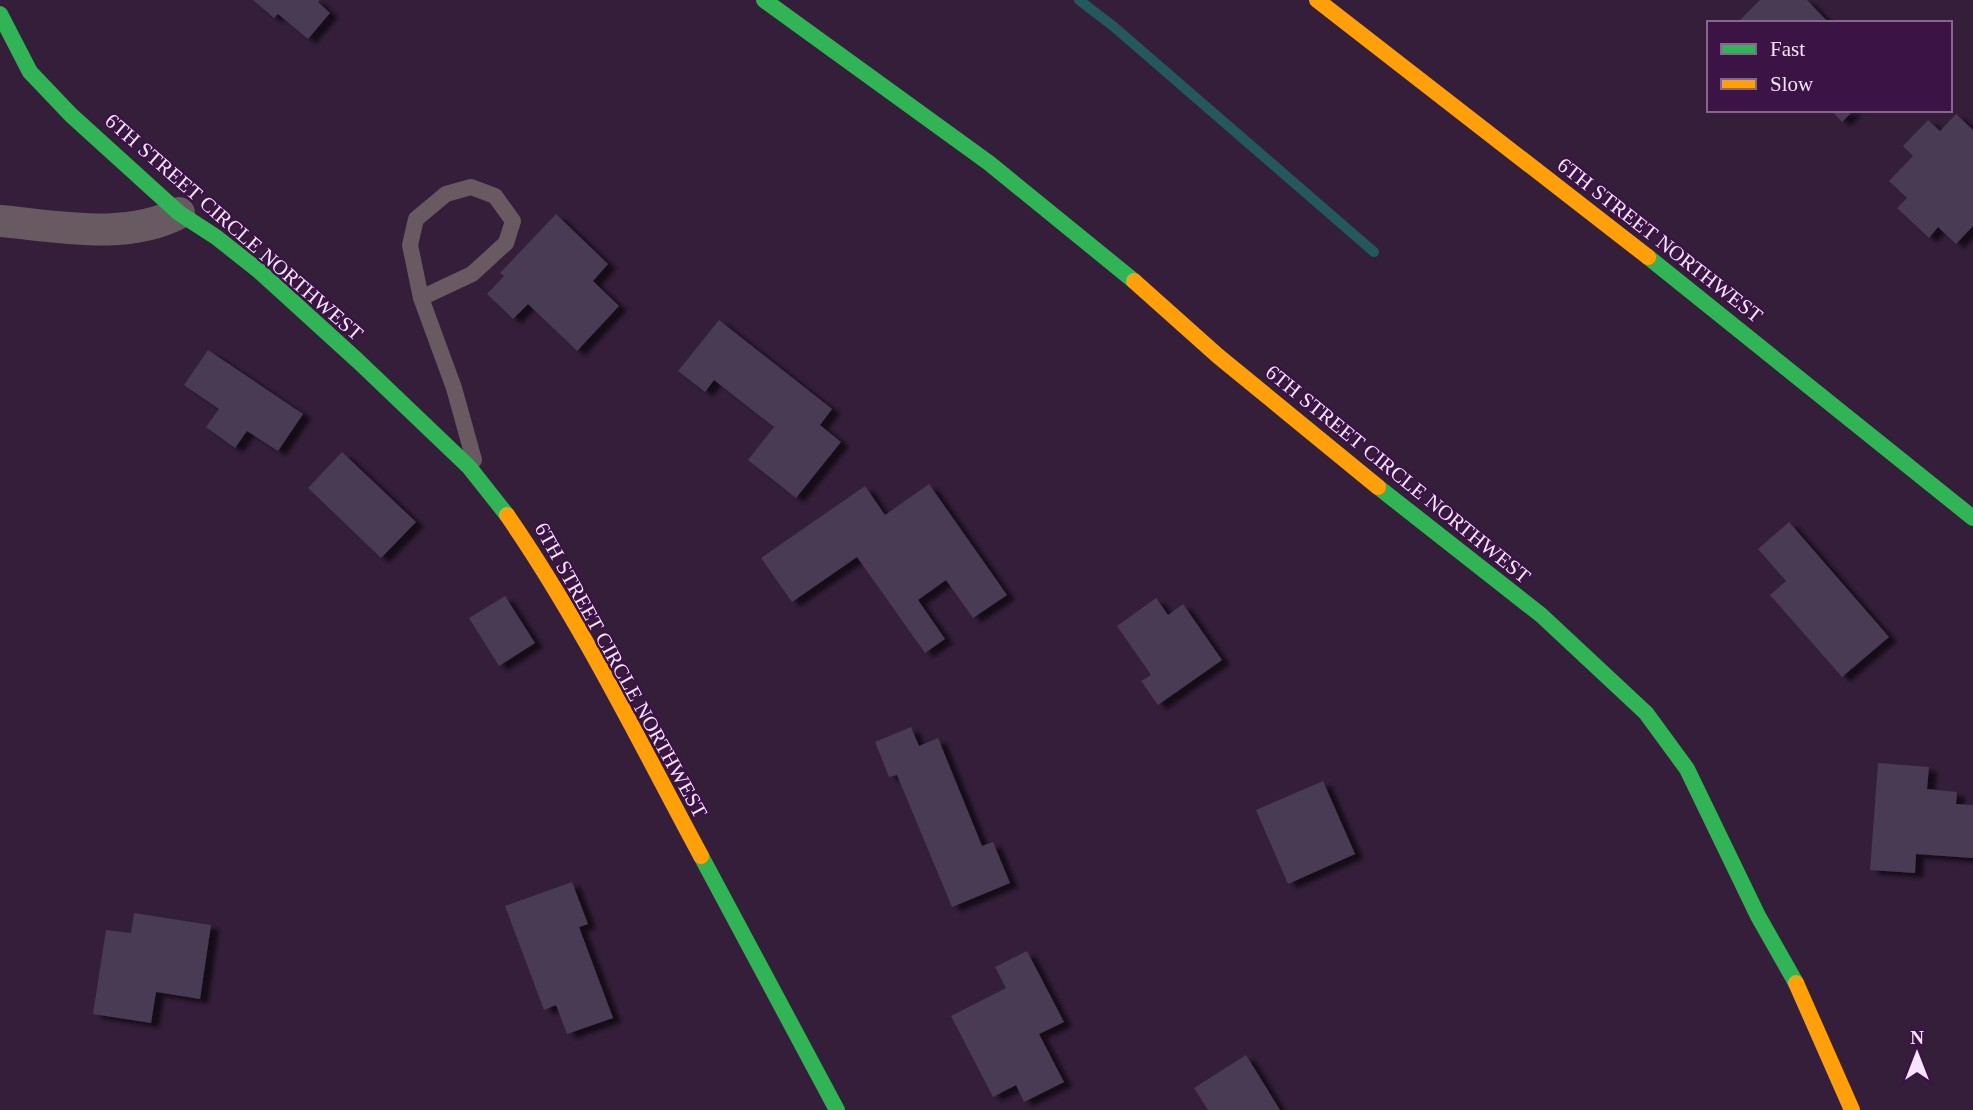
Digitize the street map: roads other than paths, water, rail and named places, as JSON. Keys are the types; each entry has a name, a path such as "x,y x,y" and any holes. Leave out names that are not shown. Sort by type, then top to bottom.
{"street":[{"name":"6TH STREET CIRCLE NORTHWEST","path":"764,0 1020,187 1110,260 1218,356 1334,453 1542,615 1646,713 1687,769 1758,916 1804,997 1852,1110"},
{"name":"6TH STREET NORTHWEST","path":"1317,0 1629,241 1973,518"},
{"name":"6TH STREET CIRCLE NORTHWEST","path":"0,14 30,72 71,115 179,213 216,237 259,271 398,399 479,479 539,561 594,657 836,1110"},
{"path":"0,221 91,229 145,226 163,222 179,213"}],"lane":[{"path":"421,299 472,274 506,243 513,221 495,196 471,187 446,194 416,219 410,245 421,299 454,388 479,479"}],"waterway":[{"path":"1079,0 1113,26 1374,252"}]}
